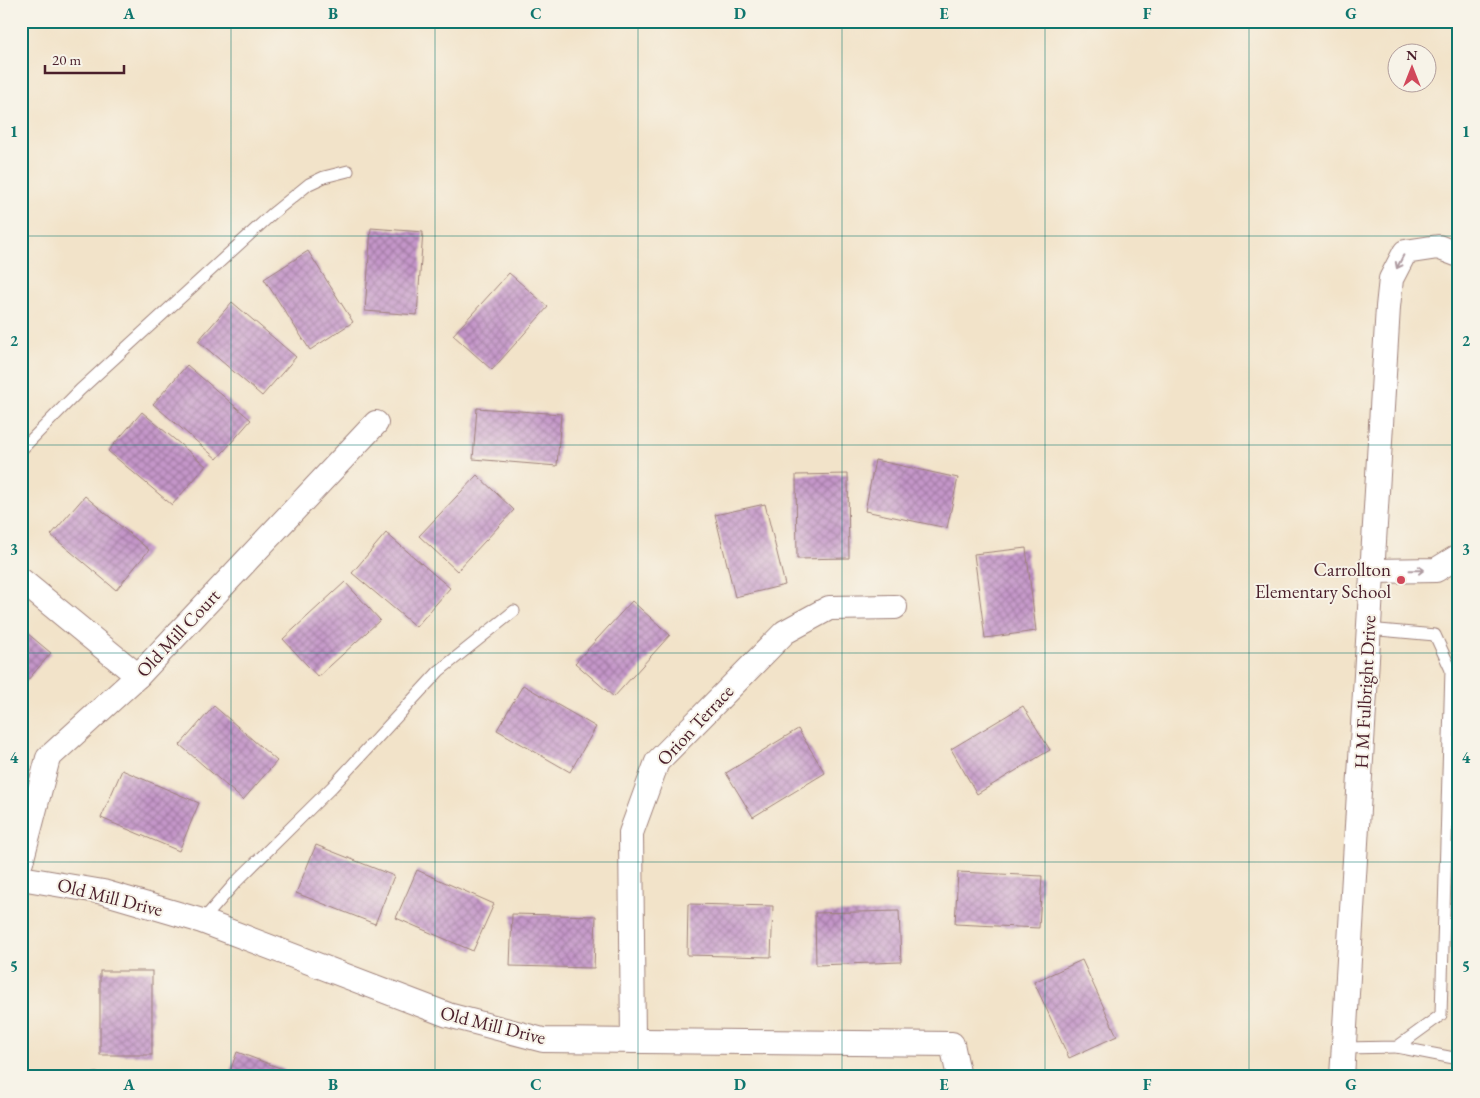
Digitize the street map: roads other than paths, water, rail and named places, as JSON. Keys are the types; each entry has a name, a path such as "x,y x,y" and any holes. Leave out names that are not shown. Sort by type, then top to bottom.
{"street":[{"name":"H M Fulbright Drive","path":"1342,1077 1388,307 1392,279 1405,252 1438,247 1459,255"},
{"name":"Old Mill Court","path":"21,862 48,758 138,676 376,423"},
{"path":"1372,571 1436,570 1459,556"},
{"path":"21,580 138,676"},
{"name":"Orion Terrace","path":"633,1041 631,833 657,762 785,632 828,608 896,607"},
{"name":"Old Mill Drive","path":"21,878 103,892 202,921 448,1015 544,1040 952,1044 960,1077"}],"lane":[{"path":"21,450 80,390 272,214 309,184 324,177 348,171"},
{"path":"202,921 236,882 332,786 439,671 514,611"},
{"path":"1368,629 1435,636 1451,670 1441,1015 1397,1047"},
{"path":"1343,1048 1397,1047 1459,1058"}],"place":[{"name":"Carrollton Elementary School","path":"1401,580"}]}
